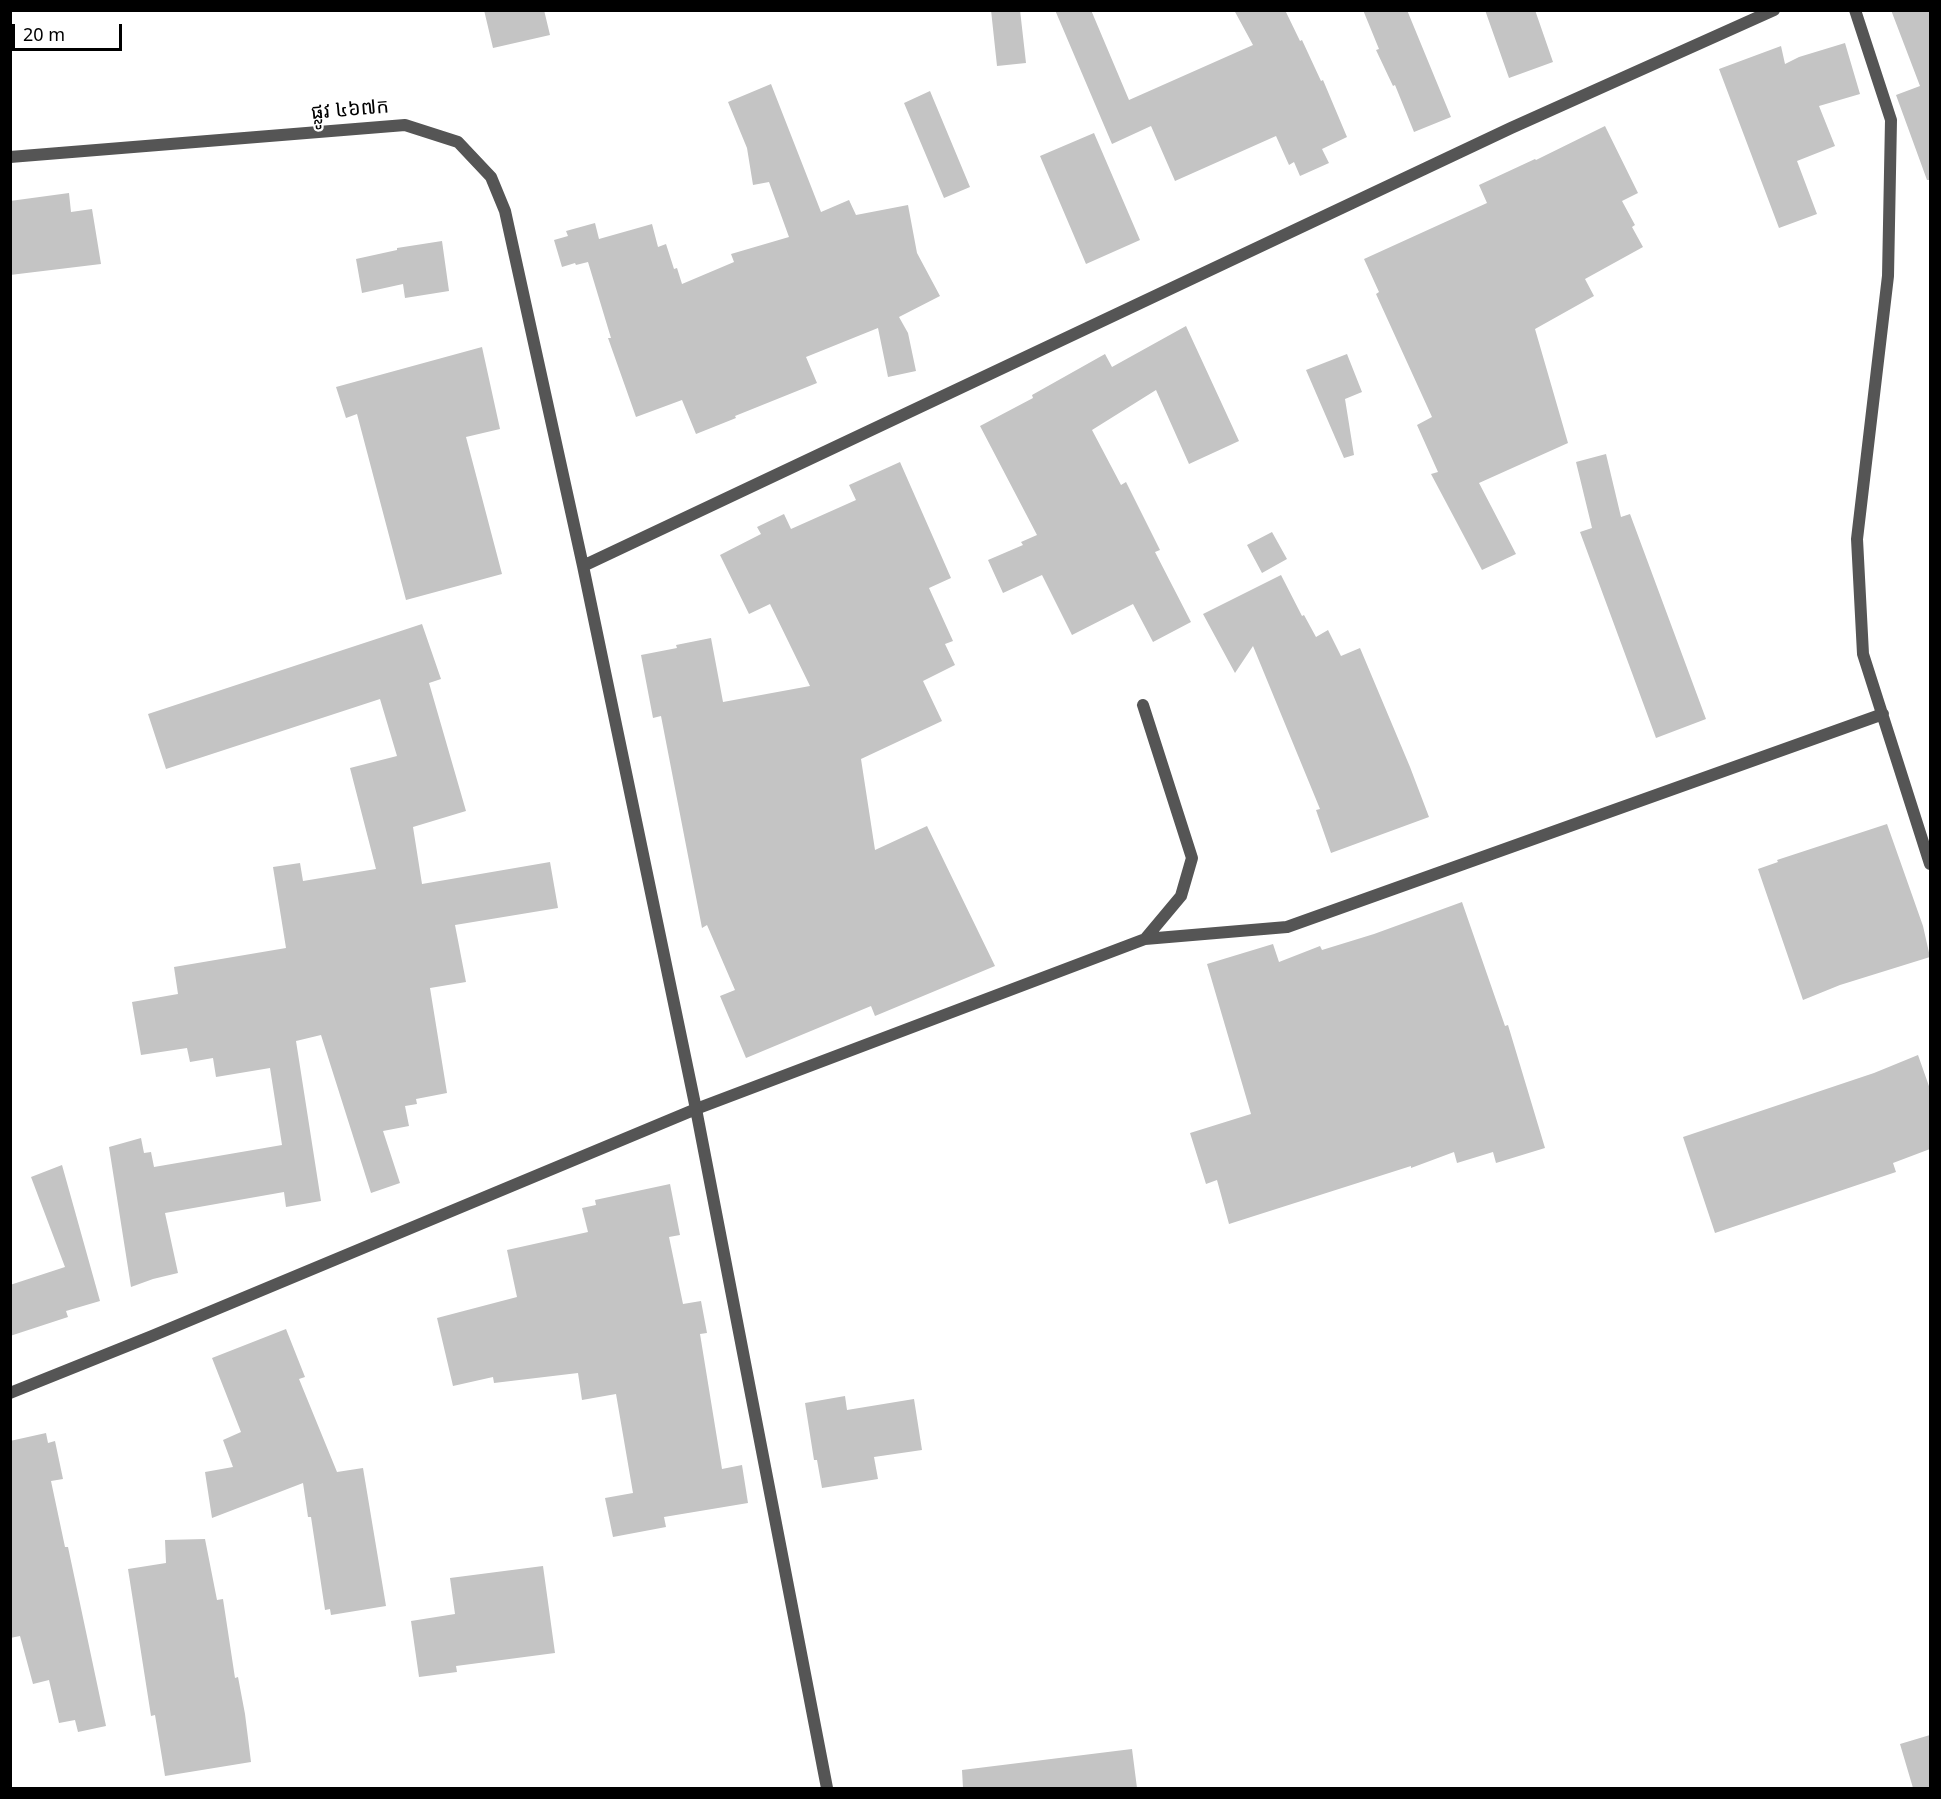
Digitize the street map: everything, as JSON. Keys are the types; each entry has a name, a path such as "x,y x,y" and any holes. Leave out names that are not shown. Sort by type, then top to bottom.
{"street":[{"path":"583,566 1511,128 1774,10"},
{"path":"1855,10 1891,120 1888,276 1857,539 1863,654 1930,864"},
{"name":"ផ្លូវ ៤៦៧ក","path":"10,157 405,125 458,142 491,177 505,211 583,566 696,1108 827,1788"},
{"path":"1143,705 1192,858 1181,896 1145,939"},
{"path":"10,1393 696,1108 1145,939 1287,927 1883,714"}],"building":[{"path":"484,10 544,10 550,35 493,48"},
{"path":"991,10 1020,10 1026,63 997,66"},
{"path":"1055,10 1091,10 1129,100 1253,45 1234,10 1285,10 1321,81 1323,80 1347,137 1322,149 1329,163 1300,176 1294,162 1289,165 1276,136 1175,181 1151,126 1112,144"},
{"path":"1363,10 1407,10 1451,117 1414,132 1395,85 1393,86 1376,50 1379,49"},
{"path":"1485,10 1535,10 1553,62 1509,78"},
{"path":"1891,10 1930,10 1930,180 1927,180 1896,95 1920,86"},
{"path":"1845,43 1860,94 1819,106 1835,146 1797,161 1817,214 1779,228 1719,69 1781,46 1785,64 1799,57"},
{"path":"771,84 821,212 849,200 856,215 908,205 917,253 940,296 899,317 908,333 916,371 888,377 878,328 806,357 817,383 696,434 682,400 636,417 608,338 611,338 588,262 562,267 554,240 568,236 566,231 595,223 599,239 652,224 658,247 666,244 674,269 677,268 682,284 734,262 731,254 789,237 769,182 753,185 747,148 728,102"},
{"path":"930,91 970,187 944,198 904,103"},
{"path":"1605,126 1638,193 1622,201 1635,225 1632,227 1643,247 1585,279 1594,296 1535,329 1568,443 1479,483 1516,554 1482,570 1431,474 1438,472 1417,425 1432,417 1376,294 1379,292 1364,259 1487,203 1479,185"},
{"path":"1094,133 1140,240 1086,264 1040,156"},
{"path":"69,193 71,212 92,209 101,264 10,275 10,201"},
{"path":"442,241 449,291 405,298 403,284 362,293 356,259 397,250 397,248"},
{"path":"1186,326 1239,441 1189,464 1156,390 1092,430 1121,485 1126,482 1160,550 1155,552 1191,622 1153,642 1133,604 1072,635 1042,575 1003,593 988,560 1023,545 1021,542 1037,535 980,426 1033,398 1032,395 1105,354 1112,367"},
{"path":"482,347 500,429 466,437 502,574 406,600 357,414 346,418 336,387"},
{"path":"1347,354 1362,392 1345,399 1354,455 1344,458 1306,370"},
{"path":"1606,454 1621,517 1630,514 1706,719 1656,738 1580,532 1592,528 1576,462"},
{"path":"900,462 951,578 929,588 953,641 945,644 955,665 923,681 942,721 861,759 875,850 927,826 995,966 875,1016 871,1006 746,1058 720,996 735,990 707,925 702,928 661,716 653,718 641,655 711,638 723,702 810,686 770,604 749,614 720,555 761,534 757,527 784,514 791,529 856,500 849,485"},
{"path":"1272,532 1287,559 1262,573 1247,545"},
{"path":"1281,575 1302,616 1304,615 1316,637 1328,630 1341,656 1360,648 1429,817 1331,853 1316,810 1320,809 1253,646 1235,673 1203,614"},
{"path":"422,624 441,679 429,683 466,811 413,827 422,884 550,862 558,908 455,925 466,982 430,988 447,1093 416,1099 417,1104 405,1106 409,1126 383,1131 400,1183 371,1193 321,1035 296,1041 321,1201 286,1207 284,1192 165,1213 178,1273 131,1287 109,1147 141,1138 144,1153 151,1152 154,1167 282,1145 270,1068 216,1077 213,1058 190,1062 187,1048 141,1055 132,1002 178,994 174,967 286,948 273,867 300,863 303,881 376,869 350,768 397,756 380,699 166,769 148,714"},
{"path":"1887,824 1923,926 1930,957 1840,985 1803,1000 1758,869 1778,862 1777,860"},
{"path":"1462,902 1505,1026 1508,1025 1545,1148 1496,1163 1493,1152 1457,1163 1454,1152 1411,1168 1411,1166 1229,1224 1217,1180 1206,1184 1190,1133 1251,1114 1207,964 1273,944 1279,962 1320,946 1322,950 1374,934"},
{"path":"1918,1055 1930,1089 1930,1149 1893,1163 1896,1172 1715,1233 1683,1137 1874,1073"},
{"path":"62,1165 100,1301 66,1311 68,1317 10,1336 10,1285 65,1267 31,1177"},
{"path":"670,1184 680,1235 669,1237 683,1304 701,1301 707,1333 700,1334 722,1469 742,1465 748,1503 664,1517 666,1527 613,1537 605,1498 633,1493 616,1394 582,1400 578,1373 494,1383 493,1377 453,1386 437,1318 517,1297 507,1250 588,1232 582,1208 596,1205 595,1200"},
{"path":"286,1329 305,1377 299,1379 337,1472 363,1468 386,1606 331,1615 330,1609 325,1610 311,1517 308,1517 303,1483 212,1518 205,1472 233,1467 223,1440 241,1432 212,1358"},
{"path":"845,1396 847,1410 914,1399 922,1450 874,1457 878,1479 822,1488 817,1460 814,1460 805,1403"},
{"path":"46,1433 48,1443 55,1441 63,1479 51,1481 65,1547 68,1547 106,1726 78,1732 75,1720 59,1723 49,1680 33,1684 20,1636 10,1638 10,1441"},
{"path":"205,1539 217,1600 223,1599 235,1678 238,1677 245,1714 251,1762 165,1776 155,1715 151,1716 128,1569 166,1563 165,1540"},
{"path":"543,1566 555,1653 456,1666 457,1672 419,1677 411,1621 455,1614 450,1578"},
{"path":"1930,1735 1930,1788 1913,1788 1900,1744"},
{"path":"1132,1749 1137,1788 963,1788 962,1770"}]}
